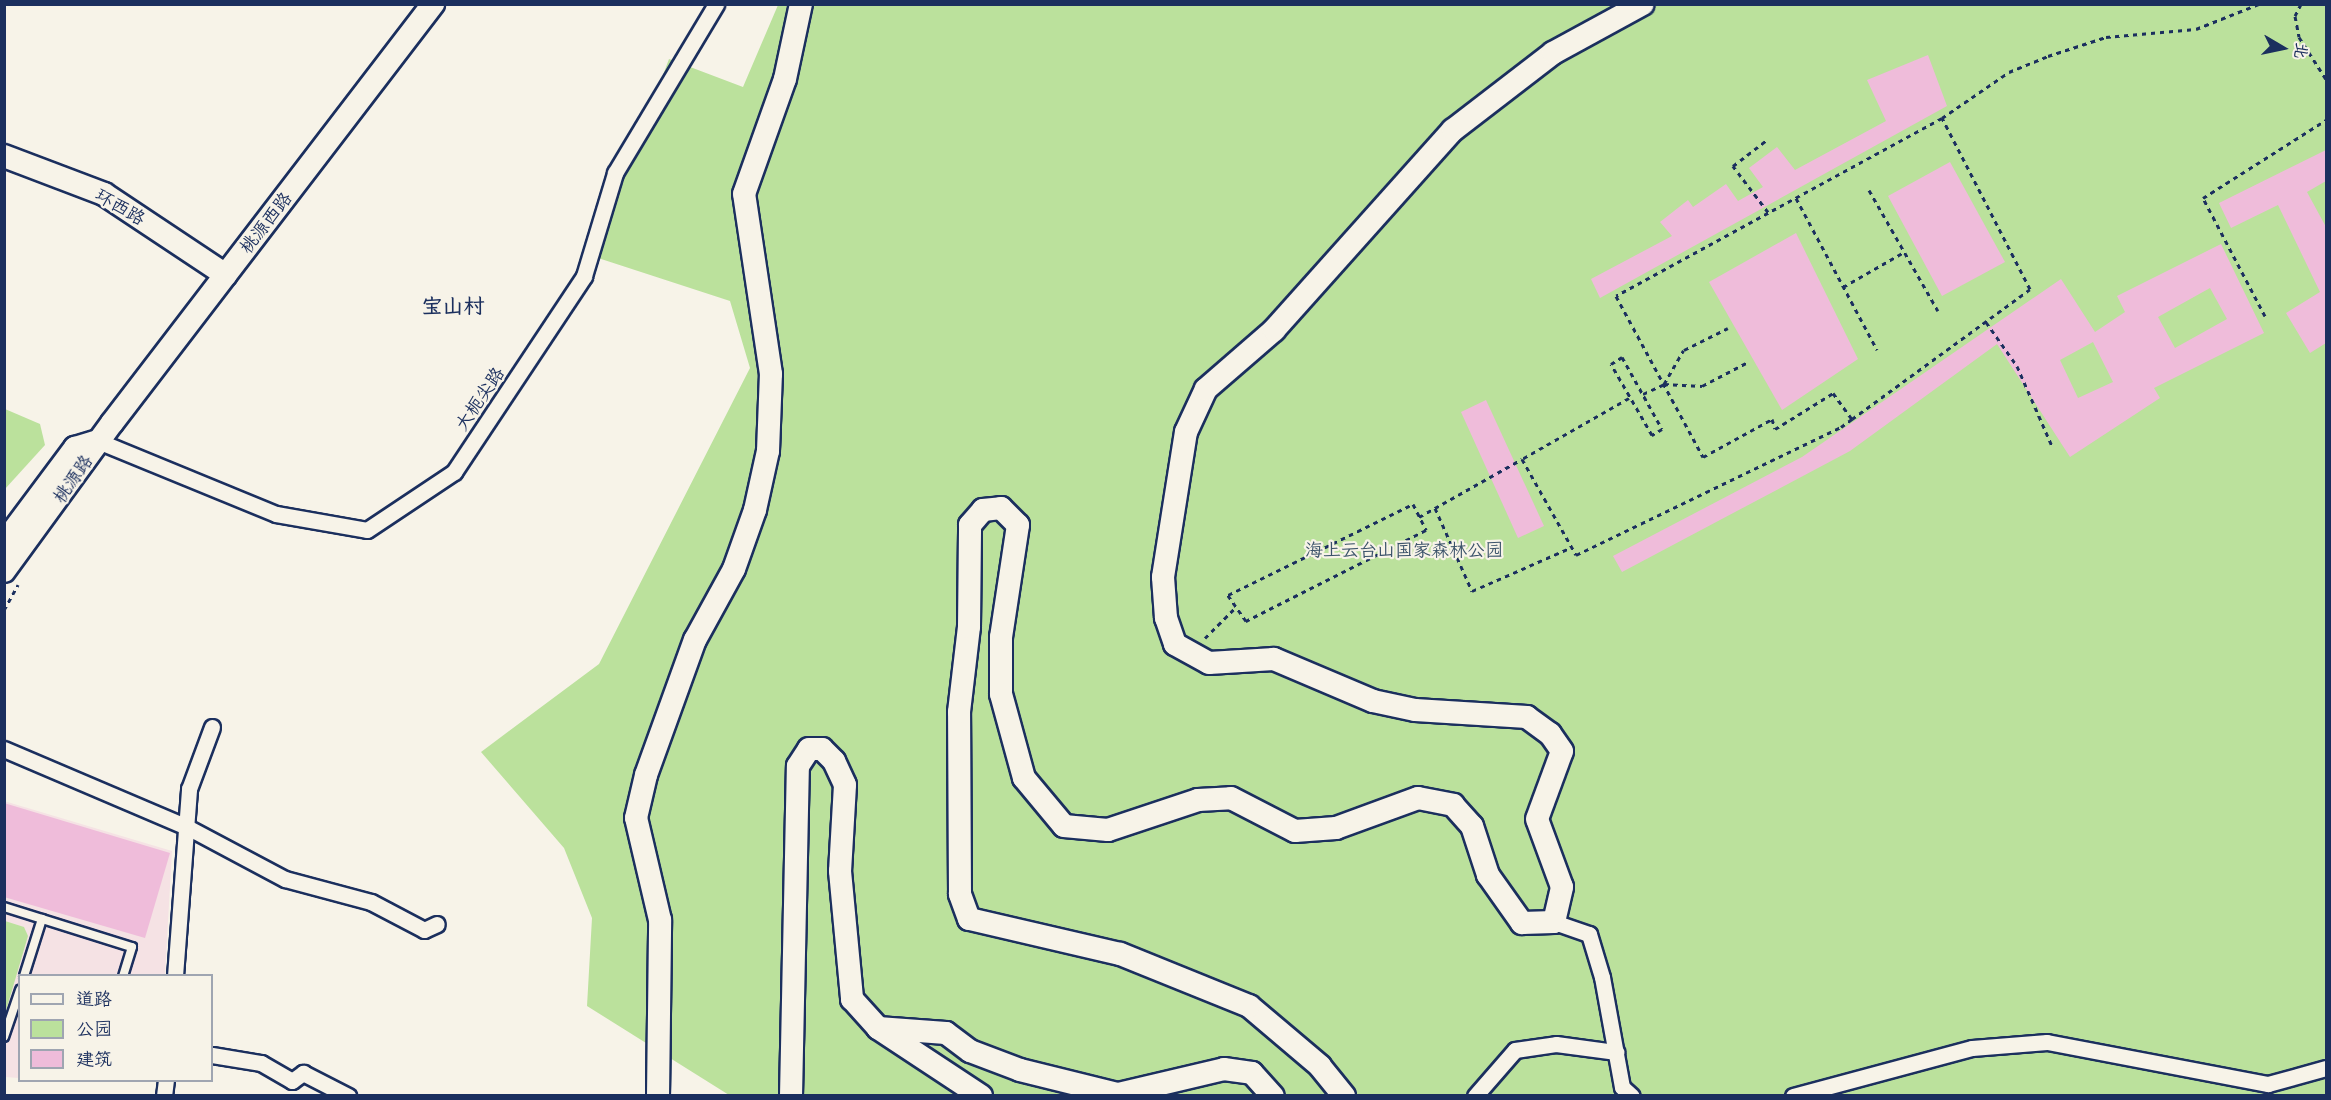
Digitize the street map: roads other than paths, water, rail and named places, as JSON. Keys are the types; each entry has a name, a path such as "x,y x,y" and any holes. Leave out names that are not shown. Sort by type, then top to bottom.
{"street":[{"name":"桃源西路","path":"98,441 433,4"},
{"name":"大枙尖路","path":"98,441 276,514 367,530 454,472 584,276 615,173 716,4"},
{"path":"658,1095 660,920 636,818 646,775 695,640 734,569 755,510 768,451 769,352 757,260 746,228 744,194 785,79 801,4"},
{"path":"1554,922 1562,887 1537,819 1562,751 1550,734 1527,717 1415,710 1373,701 1274,659 1209,663 1175,644 1166,618 1163,578 1186,432 1206,389 1274,330 1453,130 1553,53 1643,4"},
{"name":"环西路","path":"4,156 104,194 226,274"},
{"name":"桃源路","path":"4,543 75,448 98,441"},
{"name":"桃源路","path":"4,571 98,441"},
{"path":"1344,1095 1320,1066 1249,1006 1120,954 969,919 960,894 959,712 969,627 970,525 983,510 1001,508 1018,525 1001,637 1001,694 1009,735 1024,778 1064,826 1108,830 1198,800 1231,798 1295,831 1336,828 1418,798 1453,806 1472,826 1488,875 1522,922 1554,922 1589,934 1622,1088 1632,1095"},
{"path":"175,974 189,789 212,727"},
{"path":"4,749 187,828 285,879 362,898 424,930 436,924"},
{"path":"791,1095 798,765 809,749 822,749 834,761 845,785 840,871 852,999 878,1028 981,1095"},
{"path":"878,1028 946,1033 970,1051 1020,1070 1114,1095 1224,1069 1252,1073 1273,1095"},
{"path":"1793,1095 1972,1048 2047,1042 2268,1084 2326,1068"},
{"path":"1475,1095 1515,1050 1556,1044 1616,1052"},
{"path":"213,1054 261,1063 292,1081 303,1072 348,1095"}],"lane":[{"path":"4,907 132,947 123,974"},
{"path":"24,974 42,919"},
{"path":"4,1037 18,996"}],"district":[{"name":"宝山村","path":"453,306"}],"park label":[{"name":"海上云台山国家森林公园","path":"1404,550"}]}
